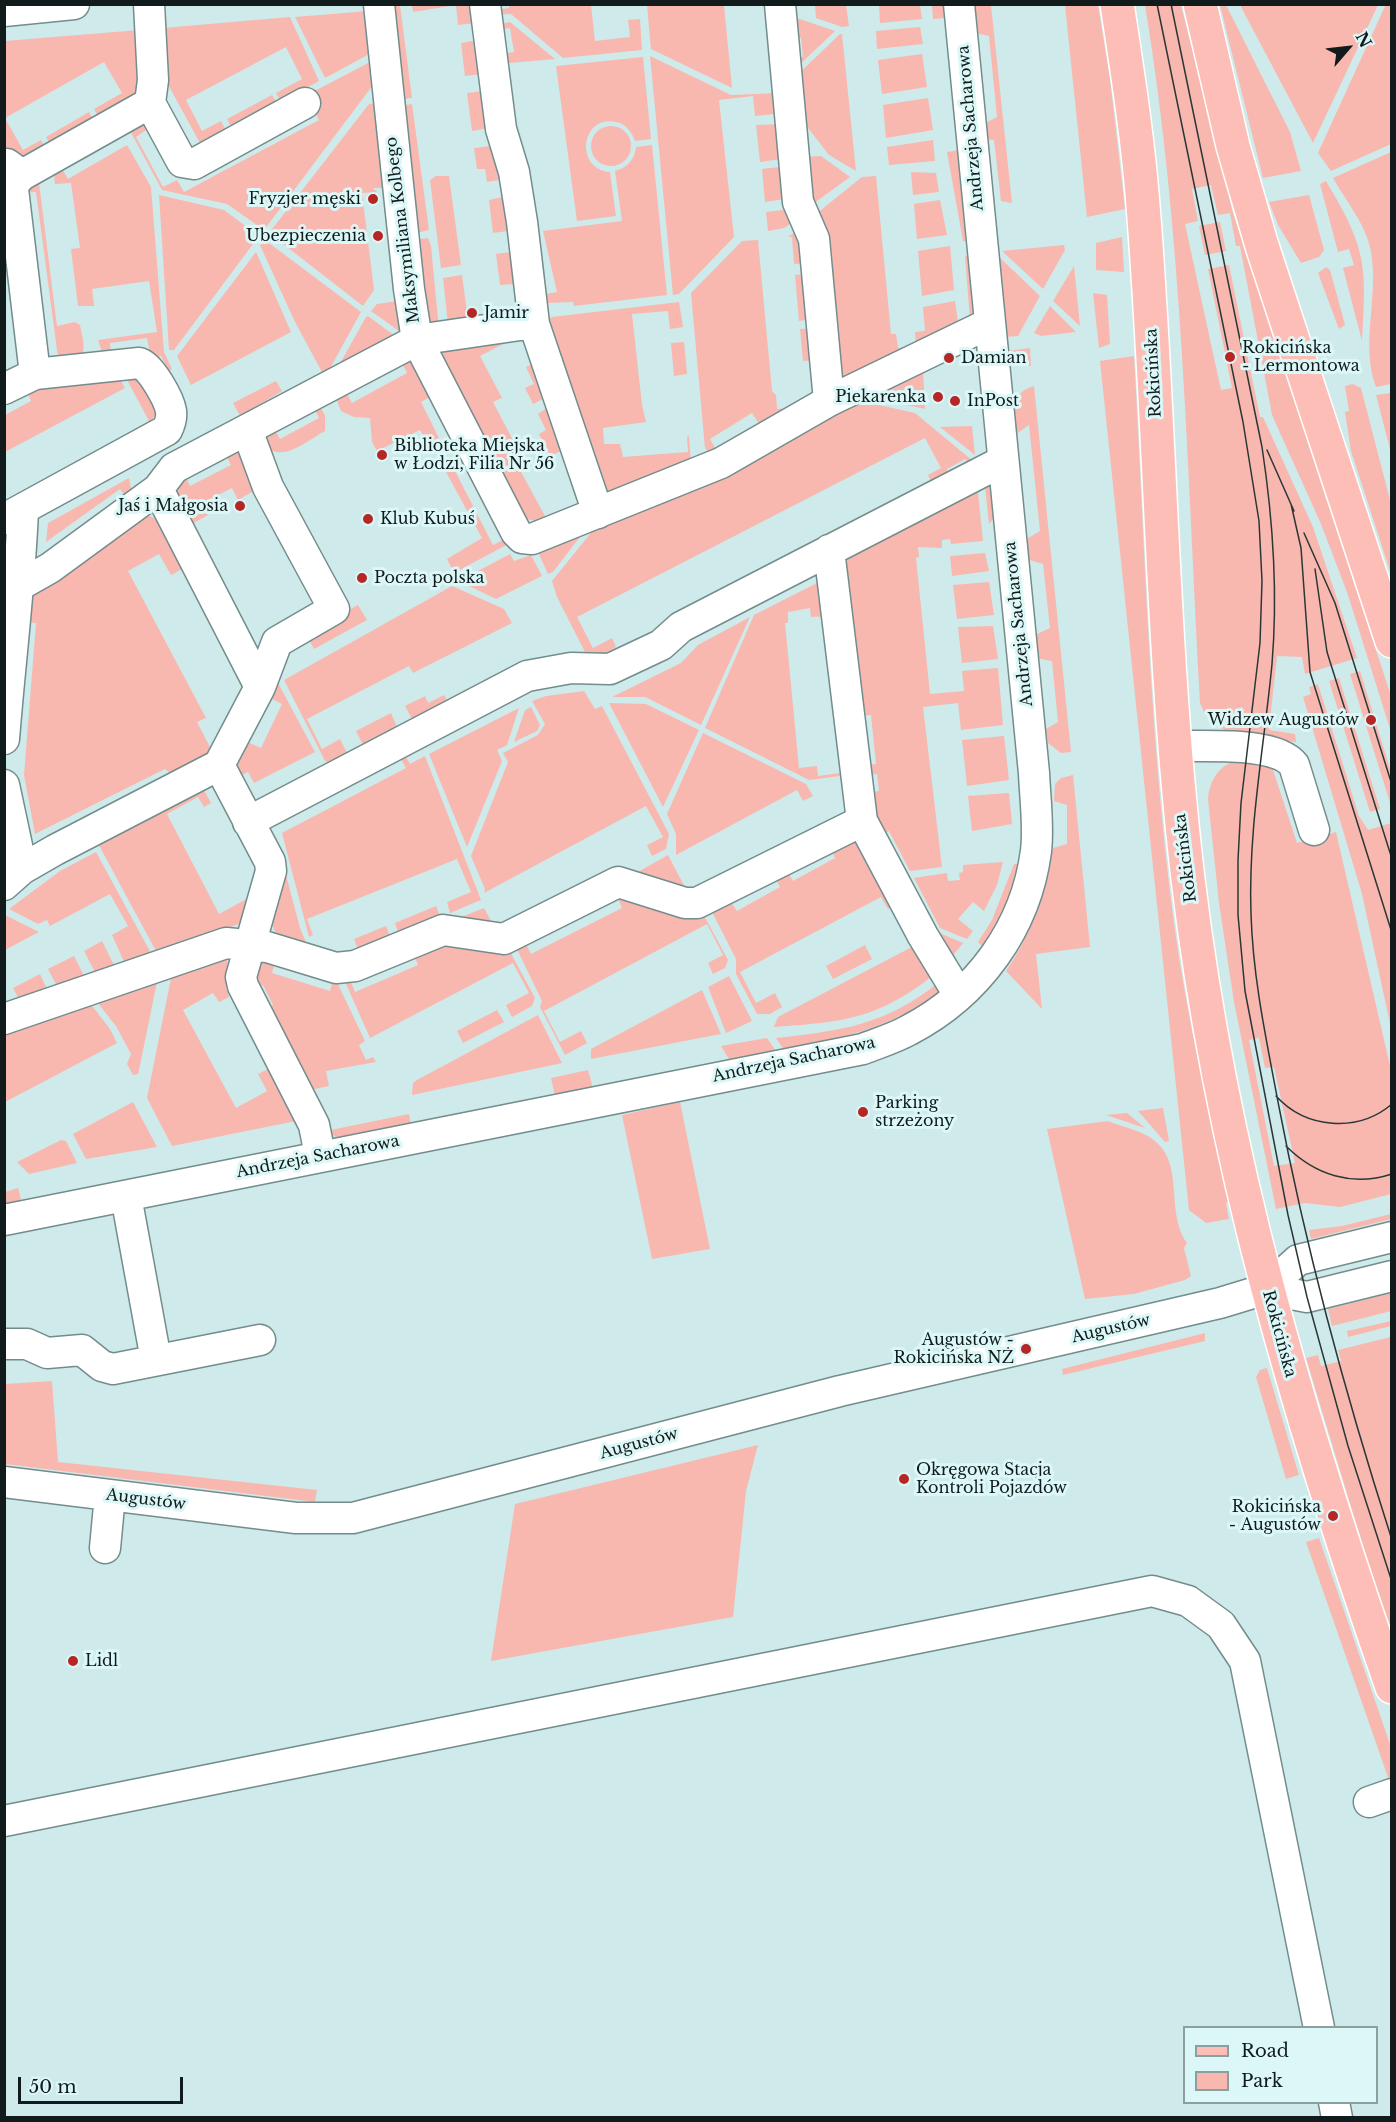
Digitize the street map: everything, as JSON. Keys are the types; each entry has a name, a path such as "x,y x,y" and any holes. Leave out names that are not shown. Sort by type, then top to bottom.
{"main road":[{"name":"Rokicińska","path":"1117,4 1133,105 1144,214 1175,746 1202,981 1226,1113 1266,1289 1333,1516 1392,1687"},
{"path":"1200,4 1233,146 1263,246 1392,640"}],"street":[{"path":"4,10 74,4"},
{"path":"149,4 153,80 150,103 182,162 194,164 305,103"},
{"name":"Maksymiliana Kolbego","path":"379,4 409,289 417,340 516,532 522,538 532,539 598,513"},
{"path":"485,4 501,129 514,172 522,222 534,324 598,513 721,463 829,401 988,324"},
{"path":"780,4 798,202 814,239 829,401"},
{"name":"Andrzeja Sacharowa","path":"4,1220 320,1155 863,1049 908,1030 937,1013 959,995 990,963 1011,932 1025,901 1036,850 1034,768 988,324 959,4"},
{"path":"35,374 13,189 15,182 13,169 150,103"},
{"path":"13,587 50,568 158,489 174,468 417,340 534,324"},
{"path":"4,389 35,374 146,364 171,408 167,430 14,514 14,619 4,738"},
{"path":"4,785 13,877 219,765 260,687 277,642 334,609 268,487 247,430"},
{"path":"248,822 526,676 571,668 603,670 651,650 667,642 681,627 1003,461"},
{"path":"158,489 260,687"},
{"path":"829,550 862,821 928,946 959,995"},
{"path":"1175,746 1232,747 1276,752 1288,756 1294,765 1314,830"},
{"path":"219,765 270,862 272,871 241,977 243,986 314,1125 320,1155"},
{"path":"4,1019 214,946 250,944 336,968 355,966 443,930 504,939 618,882 685,903 697,903 862,821"},
{"path":"126,1196 156,1360"},
{"name":"Augustów","path":"1266,1289 1298,1260 1392,1237"},
{"name":"Augustów","path":"4,1482 296,1518 352,1518 840,1391 1190,1310 1266,1289 1307,1297 1392,1276"},
{"path":"4,1344 27,1344 47,1353 82,1350 106,1368 260,1340"},
{"path":"105,1548 111,1495"},
{"path":"4,1821 1152,1591 1188,1601 1221,1625 1245,1661 1319,2026"}],"green space":[{"path":"1386,4 1392,5 1391,144 1331,171 1318,153"},
{"path":"388,5 400,5 412,98 397,100"},
{"path":"412,5 456,5 413,12"},
{"path":"456,5 474,5 476,23 458,25"},
{"path":"509,5 591,5 595,41 630,37 628,20 640,19 642,50 563,58 511,14 494,15 494,10 509,8"},
{"path":"647,5 724,5 732,88 651,49"},
{"path":"815,5 846,5 849,26 842,27 816,18"},
{"path":"879,5 920,5 922,19 880,23"},
{"path":"932,5 944,5 946,18 933,19"},
{"path":"974,5 991,5 1012,203 1001,201 994,140 983,139 982,125 997,117 989,36 972,32"},
{"path":"1065,5 1098,5 1110,79 1125,209 1087,217"},
{"path":"1145,5 1181,5 1233,213 1391,696 1391,732 1347,592 1321,524 1272,415 1240,246 1236,246 1230,213 1218,215 1211,185 1192,189 1198,221 1185,224 1221,390 1232,388 1208,269 1229,265 1260,417 1263,417 1313,527 1357,658 1305,674 1302,657 1277,656 1269,730 1295,734 1296,742 1254,738 1228,731 1216,725 1207,716 1200,703 1176,265 1158,91"},
{"path":"1220,5 1226,5 1290,132 1301,171 1263,178"},
{"path":"1241,5 1378,5 1313,143 1241,7"},
{"path":"368,11 373,52 325,78 295,17"},
{"path":"788,15 835,31 794,70 792,59 803,57 801,38 790,38"},
{"path":"290,17 319,81 281,102 276,93 302,79 286,47 186,100 202,131 221,121 226,131 201,145 165,79 163,28"},
{"path":"510,22 555,59 510,63 500,54 514,52 510,28 497,30 499,24"},
{"path":"920,27 923,44 877,49 876,31"},
{"path":"139,30 140,89 135,98 99,118 94,109 122,93 104,62 5,118 5,41"},
{"path":"842,34 856,171 829,155 797,114 794,78"},
{"path":"478,40 482,74 465,76 461,43"},
{"path":"922,54 927,87 882,94 878,60"},
{"path":"650,56 731,95 780,93 783,113 755,116 753,96 719,100 734,237 679,294 673,295"},
{"path":"643,57 651,139 635,141 628,129 616,122 604,122 595,126 586,143 587,153 591,162 598,169 610,172 616,216 577,221 556,66"},
{"path":"374,60 376,81 264,230 227,204 162,190 127,125 143,122 149,128 136,137 163,187 177,180 184,192 319,120 307,95"},
{"path":"484,91 489,128 472,131 467,93"},
{"path":"272,95 277,104 232,129 227,119"},
{"path":"928,98 933,130 886,138 883,105"},
{"path":"379,103 387,174 382,188 373,188 377,192 362,193 374,290 363,306 269,233 369,104"},
{"path":"412,104 429,230 412,234 399,106"},
{"path":"89,112 94,121 51,145 46,137"},
{"path":"5,118 23,150 41,140 46,149 22,160 5,149"},
{"path":"784,124 788,158 760,162 756,125"},
{"path":"611,126 625,132 631,146 625,160 611,166 597,160 591,146 597,132"},
{"path":"933,140 935,161 889,165 887,147"},
{"path":"127,145 151,187 164,352 172,369 169,371 161,356 154,359 150,353 147,338 110,343 111,358 102,352 98,340 157,332 149,281 92,289 94,306 78,306 71,249 80,248 71,183 55,184 54,174 59,164 68,179"},
{"path":"652,145 667,295 574,306 573,302 545,303 539,295 557,292 543,231 622,221 615,171 630,162 636,147"},
{"path":"491,146 499,180 487,182 485,169 477,169 474,148"},
{"path":"959,150 968,241 963,241 947,152"},
{"path":"1391,152 1391,384 1376,387 1369,337 1373,269 1369,242 1361,223 1333,178"},
{"path":"821,156 850,177 806,209 802,157"},
{"path":"788,166 791,198 765,202 762,169"},
{"path":"911,172 936,173 939,192 913,195"},
{"path":"38,175 57,326 75,322 80,325 83,343 80,360 59,365 36,192 21,193"},
{"path":"436,176 449,176 461,265 441,268 430,180"},
{"path":"876,176 891,334 896,334 898,348 911,347 839,384 811,218 862,177"},
{"path":"1326,181 1349,223 1361,257 1364,293 1362,341 1343,268 1354,265 1349,249 1338,252 1320,184"},
{"path":"159,195 224,210 259,236 174,350 169,350"},
{"path":"1309,195 1324,250 1319,257 1301,263 1278,225 1269,202"},
{"path":"503,197 508,231 493,233 489,200"},
{"path":"940,200 947,235 917,239 914,204"},
{"path":"792,209 796,220 784,228 768,231 766,212"},
{"path":"1220,222 1226,251 1205,255 1199,226"},
{"path":"800,229 809,263 794,264 792,237 788,237"},
{"path":"1122,237 1124,272 1096,270 1096,243"},
{"path":"428,238 431,246 439,329 428,328 414,240"},
{"path":"265,240 361,312 328,372 323,374 295,322 260,245"},
{"path":"758,240 772,391 776,395 777,409 793,408 761,427 752,413 710,439 718,453 709,453 705,448 691,293 742,241"},
{"path":"1064,245 1065,250 1043,289 1002,251"},
{"path":"950,246 954,290 922,296 918,251"},
{"path":"256,252 291,332 191,385 177,356"},
{"path":"510,252 514,284 500,285 496,254"},
{"path":"969,255 976,313 970,320 965,256"},
{"path":"997,255 1040,296 1018,336 1005,337"},
{"path":"1074,266 1080,326 1053,301"},
{"path":"1326,267 1330,270 1345,325 1339,329 1318,273"},
{"path":"809,274 814,319 799,321 795,275"},
{"path":"462,275 469,327 448,324 443,278"},
{"path":"1093,293 1107,295 1110,344 1099,348"},
{"path":"398,301 401,327 399,331 371,311 377,304"},
{"path":"955,301 958,322 916,344 915,332 925,331 923,307"},
{"path":"679,302 683,327 670,329 668,311 632,314 646,422 603,428 604,444 620,444 623,457 688,452 687,437 689,436 691,463 607,496 545,322 552,317"},
{"path":"1050,306 1076,332 1041,336 1034,333"},
{"path":"368,316 399,339 333,376 366,317"},
{"path":"815,328 818,360 803,361 800,329"},
{"path":"511,340 480,356 502,398 493,402 515,444 508,448 545,516 536,521 526,519 442,358 443,351"},
{"path":"684,342 687,374 674,376 671,343"},
{"path":"1030,348 1031,366 1013,362 1008,351"},
{"path":"1134,356 1153,711 1166,852 1185,994 1228,1202 1226,1203 1229,1219 1206,1223 1189,1210 1100,361"},
{"path":"399,357 413,357 435,394 421,402 439,438 428,443 420,430 377,451 372,442 370,418 354,417 341,411 336,399 343,387 352,403 407,373"},
{"path":"532,364 545,398 533,404 525,388 534,384 526,367"},
{"path":"923,371 925,409 868,397"},
{"path":"125,376 143,382 157,412 150,423"},
{"path":"119,378 125,388 5,452 5,415 31,401 27,391"},
{"path":"276,381 282,391 240,416 233,403"},
{"path":"1353,384 1361,388 1391,504 1391,574 1351,451 1345,412 1349,411 1345,386"},
{"path":"1034,386 1071,752 1061,753 1048,743 1046,729 1058,722 1052,661 1036,658 1035,635 1050,628 1043,564 1026,559 1025,540 1040,531 1029,425 1016,434 1014,419 1015,405 1020,394"},
{"path":"1392,393 1391,453 1376,395"},
{"path":"861,401 915,413 973,461 969,464 965,459 947,469 947,473 931,482 928,475 941,468 925,438 577,617 593,648 612,638 616,647 605,653 585,652 557,597 552,581 594,529"},
{"path":"313,406 320,407 325,415 325,431 288,451 273,451 265,447 265,436 272,425 280,439 319,418"},
{"path":"548,407 563,450 550,456 539,434 546,430 538,414"},
{"path":"972,426 975,455 940,427"},
{"path":"223,450 239,451 257,489 238,500 232,488 202,503 208,515 185,528 174,493 178,478 183,471 190,486 231,465"},
{"path":"469,460 470,463 455,471 493,545 509,537 512,542 454,573 447,559 482,538 446,472"},
{"path":"129,478 133,499 129,501 120,489 46,542 48,523"},
{"path":"977,483 983,541 951,544 950,539 942,540 942,548 918,547 919,557 916,558 930,694 964,691 962,671 998,668 1003,725 961,730 958,703 923,707 942,867 910,871 889,831 878,837 864,793 879,791 877,774 862,776 860,766 876,764 871,715 855,716 844,552"},
{"path":"985,486 990,486 997,493 998,513 989,524"},
{"path":"144,515 152,517 164,527 186,567 171,575 159,554 128,571 206,718 197,722 211,749 205,762 178,779 165,769 35,834 24,775 36,623 26,622 31,592"},
{"path":"583,533 553,572 548,574 538,552"},
{"path":"985,553 989,571 952,576 950,556"},
{"path":"510,554 514,561 531,555 542,576 496,599 459,581"},
{"path":"818,569 831,616 811,617 810,608 788,612 788,623 785,623 799,768 817,766 818,776 840,773 840,776 809,780 705,728 754,615 819,582 813,570"},
{"path":"989,582 994,615 957,619 953,585"},
{"path":"452,586 504,609 512,623 413,673 409,666 307,719 322,749 340,739 348,755 332,763 325,761 284,680"},
{"path":"358,605 367,620 314,649 306,634"},
{"path":"750,617 701,725 645,697 612,697 681,663 698,645"},
{"path":"993,626 998,659 962,663 958,627"},
{"path":"1360,671 1391,772 1391,806 1350,674"},
{"path":"1339,678 1380,809 1370,812 1329,681"},
{"path":"277,681 315,752 254,783 248,772 235,779 233,770 247,742 261,748 282,704 268,697"},
{"path":"1318,684 1359,816 1368,830 1391,823 1391,1028 1362,894 1303,697 1311,694 1309,687"},
{"path":"584,691 595,709 602,706 669,834 666,849 652,856 647,845 663,837 646,806 484,893 485,889 471,856 508,762 503,753 538,735 545,724 532,701 546,696"},
{"path":"444,695 448,702 413,721 405,706 425,696 428,703"},
{"path":"609,703 646,704 699,730 663,807"},
{"path":"531,707 540,725 537,731 514,742 525,710"},
{"path":"519,708 507,745 497,750 502,761 467,847 429,754"},
{"path":"391,713 398,729 364,747 356,731"},
{"path":"703,733 806,784 813,796 803,801 797,790 676,855 676,834 667,814"},
{"path":"1004,736 1009,780 967,786 962,740"},
{"path":"403,752 410,764 425,756 481,900 450,913 447,902 471,892 457,859 307,919 313,935 309,937 282,833 406,768 398,754"},
{"path":"1243,759 1272,767 1297,843 1336,832 1391,1070 1391,1194 1340,1207 1305,1203 1276,1209 1234,1002 1219,903 1208,799 1211,784 1218,772 1235,761","holes":["1259,1038 1265,1068 1274,1067 1295,1163 1274,1166 1249,1040"]},
{"path":"1073,775 1090,947 1036,954 1042,1009 1006,971 1037,912 1053,848 1067,844 1067,805 1054,801 1055,784 1061,778"},
{"path":"200,783 211,803 204,807 198,797 167,814 219,914 252,896 239,924 157,953 94,836"},
{"path":"1009,793 1012,824 972,831 968,796"},
{"path":"276,837 300,928 308,947 277,937 272,924 267,924 267,842"},
{"path":"851,841 859,843 898,903 888,909 881,897 740,972 756,1003 775,993 782,1007 770,1014 757,1014 736,974 736,959 710,908 728,898 737,911 780,887 773,874 785,868 793,881 835,858 829,844"},
{"path":"96,852 152,955 125,964 112,935 128,926 110,894 50,926 47,920 38,924 9,909 60,871"},
{"path":"668,855 690,897 629,877"},
{"path":"1003,862 997,885 984,911 973,902 958,919 973,931 967,939 940,928 914,878 947,873 948,881 960,880 959,873 963,872 963,865"},
{"path":"1014,864 1019,864 1010,899 983,947 978,942 992,920"},
{"path":"615,892 701,910 728,960 725,968 713,974 708,963 723,955 707,924 544,1011 560,1042 581,1031 587,1043 565,1055 540,1007 542,1001 515,945 524,940 531,954 622,908"},
{"path":"436,906 440,916 399,935 395,923"},
{"path":"484,908 494,926 451,921"},
{"path":"5,915 39,932 5,950"},
{"path":"386,926 391,939 359,952 354,939"},
{"path":"937,932 963,943 946,964"},
{"path":"442,940 507,946 535,998 532,1006 512,1017 506,1005 529,993 513,963 370,1038 343,977 348,975 355,992 418,965 412,950"},
{"path":"102,941 115,967 96,974 84,951"},
{"path":"865,945 872,959 833,979 826,966"},
{"path":"910,948 915,948 935,974 896,1001 859,1016 841,1020 774,1027 778,1017"},
{"path":"228,950 226,985 229,997 219,1002 213,993 183,1010 236,1108 267,1091 258,1074 268,1069 296,1121 172,1146 147,1098 173,968"},
{"path":"74,956 85,978 58,988 48,969"},
{"path":"276,958 272,973 330,991 334,976 365,1041 359,1045 366,1060 373,1057 376,1062 326,1071 329,1086 306,1091 265,1010 273,1005 263,985 254,990 252,968 259,962"},
{"path":"40,974 48,991 20,1001 13,988"},
{"path":"729,976 752,1021 726,1033 708,987"},
{"path":"158,977 138,1074 133,1075 127,1064 131,1054 116,1026 93,997"},
{"path":"939,982 941,992 935,996 898,1017 862,1031 784,1050 776,1038 862,1024 900,1008"},
{"path":"702,990 721,1034 591,1059 591,1049"},
{"path":"86,998 110,1029 117,1043 5,1102 4,1026"},
{"path":"497,1010 504,1022 463,1043 457,1031"},
{"path":"538,1015 562,1063 412,1095 413,1083 417,1080"},
{"path":"767,1038 776,1051 730,1061 721,1046"},
{"path":"588,1070 593,1088 555,1096 551,1078"},
{"path":"133,1102 157,1147 86,1159 73,1134"},
{"path":"680,1102 710,1249 652,1259 622,1115"},
{"path":"1163,1108 1169,1141 1165,1142 1138,1111"},
{"path":"1127,1113 1145,1128 1106,1115"},
{"path":"409,1114 411,1125 341,1140 326,1131"},
{"path":"1108,1121 1145,1134 1164,1151 1173,1176 1177,1218 1187,1243 1184,1248 1191,1276 1185,1280 1134,1294 1085,1299 1047,1129"},
{"path":"61,1140 66,1141 77,1163 29,1174 17,1162"},
{"path":"18,1188 22,1204 5,1208 5,1192"},
{"path":"1391,1214 1391,1219 1311,1239 1309,1230 1342,1226"},
{"path":"1391,1293 1391,1311 1332,1326 1328,1309"},
{"path":"1391,1321 1391,1326 1348,1337 1347,1331"},
{"path":"1205,1333 1205,1341 1063,1375 1062,1369"},
{"path":"1392,1337 1391,1629 1365,1553 1306,1358 1318,1355 1321,1366 1341,1361 1338,1350"},
{"path":"1267,1368 1299,1475 1286,1479 1256,1377 1260,1370"},
{"path":"52,1381 58,1462 317,1490 315,1502 5,1464 5,1384"},
{"path":"758,1445 746,1491 733,1617 491,1661 515,1504"},
{"path":"1319,1538 1391,1747 1391,1786 1306,1542"}],"tram line":[{"path":"1157,4 1243,422 1259,521 1262,581 1260,643 1241,803 1238,860 1238,915 1245,991 1288,1215 1307,1297 1348,1446 1392,1582"},
{"path":"1171,4 1262,447 1272,528 1274,637 1254,820 1251,882 1252,939 1258,987 1290,1162 1315,1271 1343,1379 1392,1540"},
{"path":"1267,450 1294,511"},
{"path":"1291,504 1301,548 1310,672 1392,933"},
{"path":"1304,533 1335,603 1392,785"},
{"path":"1315,569 1327,652 1392,859"},
{"path":"1276,1096 1288,1107 1302,1115 1317,1121 1332,1123 1364,1120 1392,1104"},
{"path":"1286,1146 1309,1164 1335,1176 1363,1179 1392,1174"}],"place":[{"name":"Fryzjer męski","path":"373,199"},
{"name":"Ubezpieczenia","path":"378,236"},
{"name":"Jamir","path":"472,313"},
{"name":"Rokicińska - Lermontowa","path":"1230,357"},
{"name":"Damian","path":"949,358"},
{"name":"Piekarenka","path":"938,397"},
{"name":"InPost","path":"955,401"},
{"name":"Biblioteka Miejska w Łodzi, Filia Nr 56","path":"382,455"},
{"name":"Jaś i Małgosia","path":"240,506"},
{"name":"Klub Kubuś","path":"368,519"},
{"name":"Poczta polska","path":"362,578"},
{"name":"Widzew Augustów","path":"1371,720"},
{"name":"Parking strzeżony","path":"863,1112"},
{"name":"Augustów - Rokicińska NŻ","path":"1026,1349"},
{"name":"Okręgowa Stacja Kontroli Pojazdów","path":"904,1479"},
{"name":"Rokicińska - Augustów","path":"1333,1516"},
{"name":"Lidl","path":"73,1661"}]}
